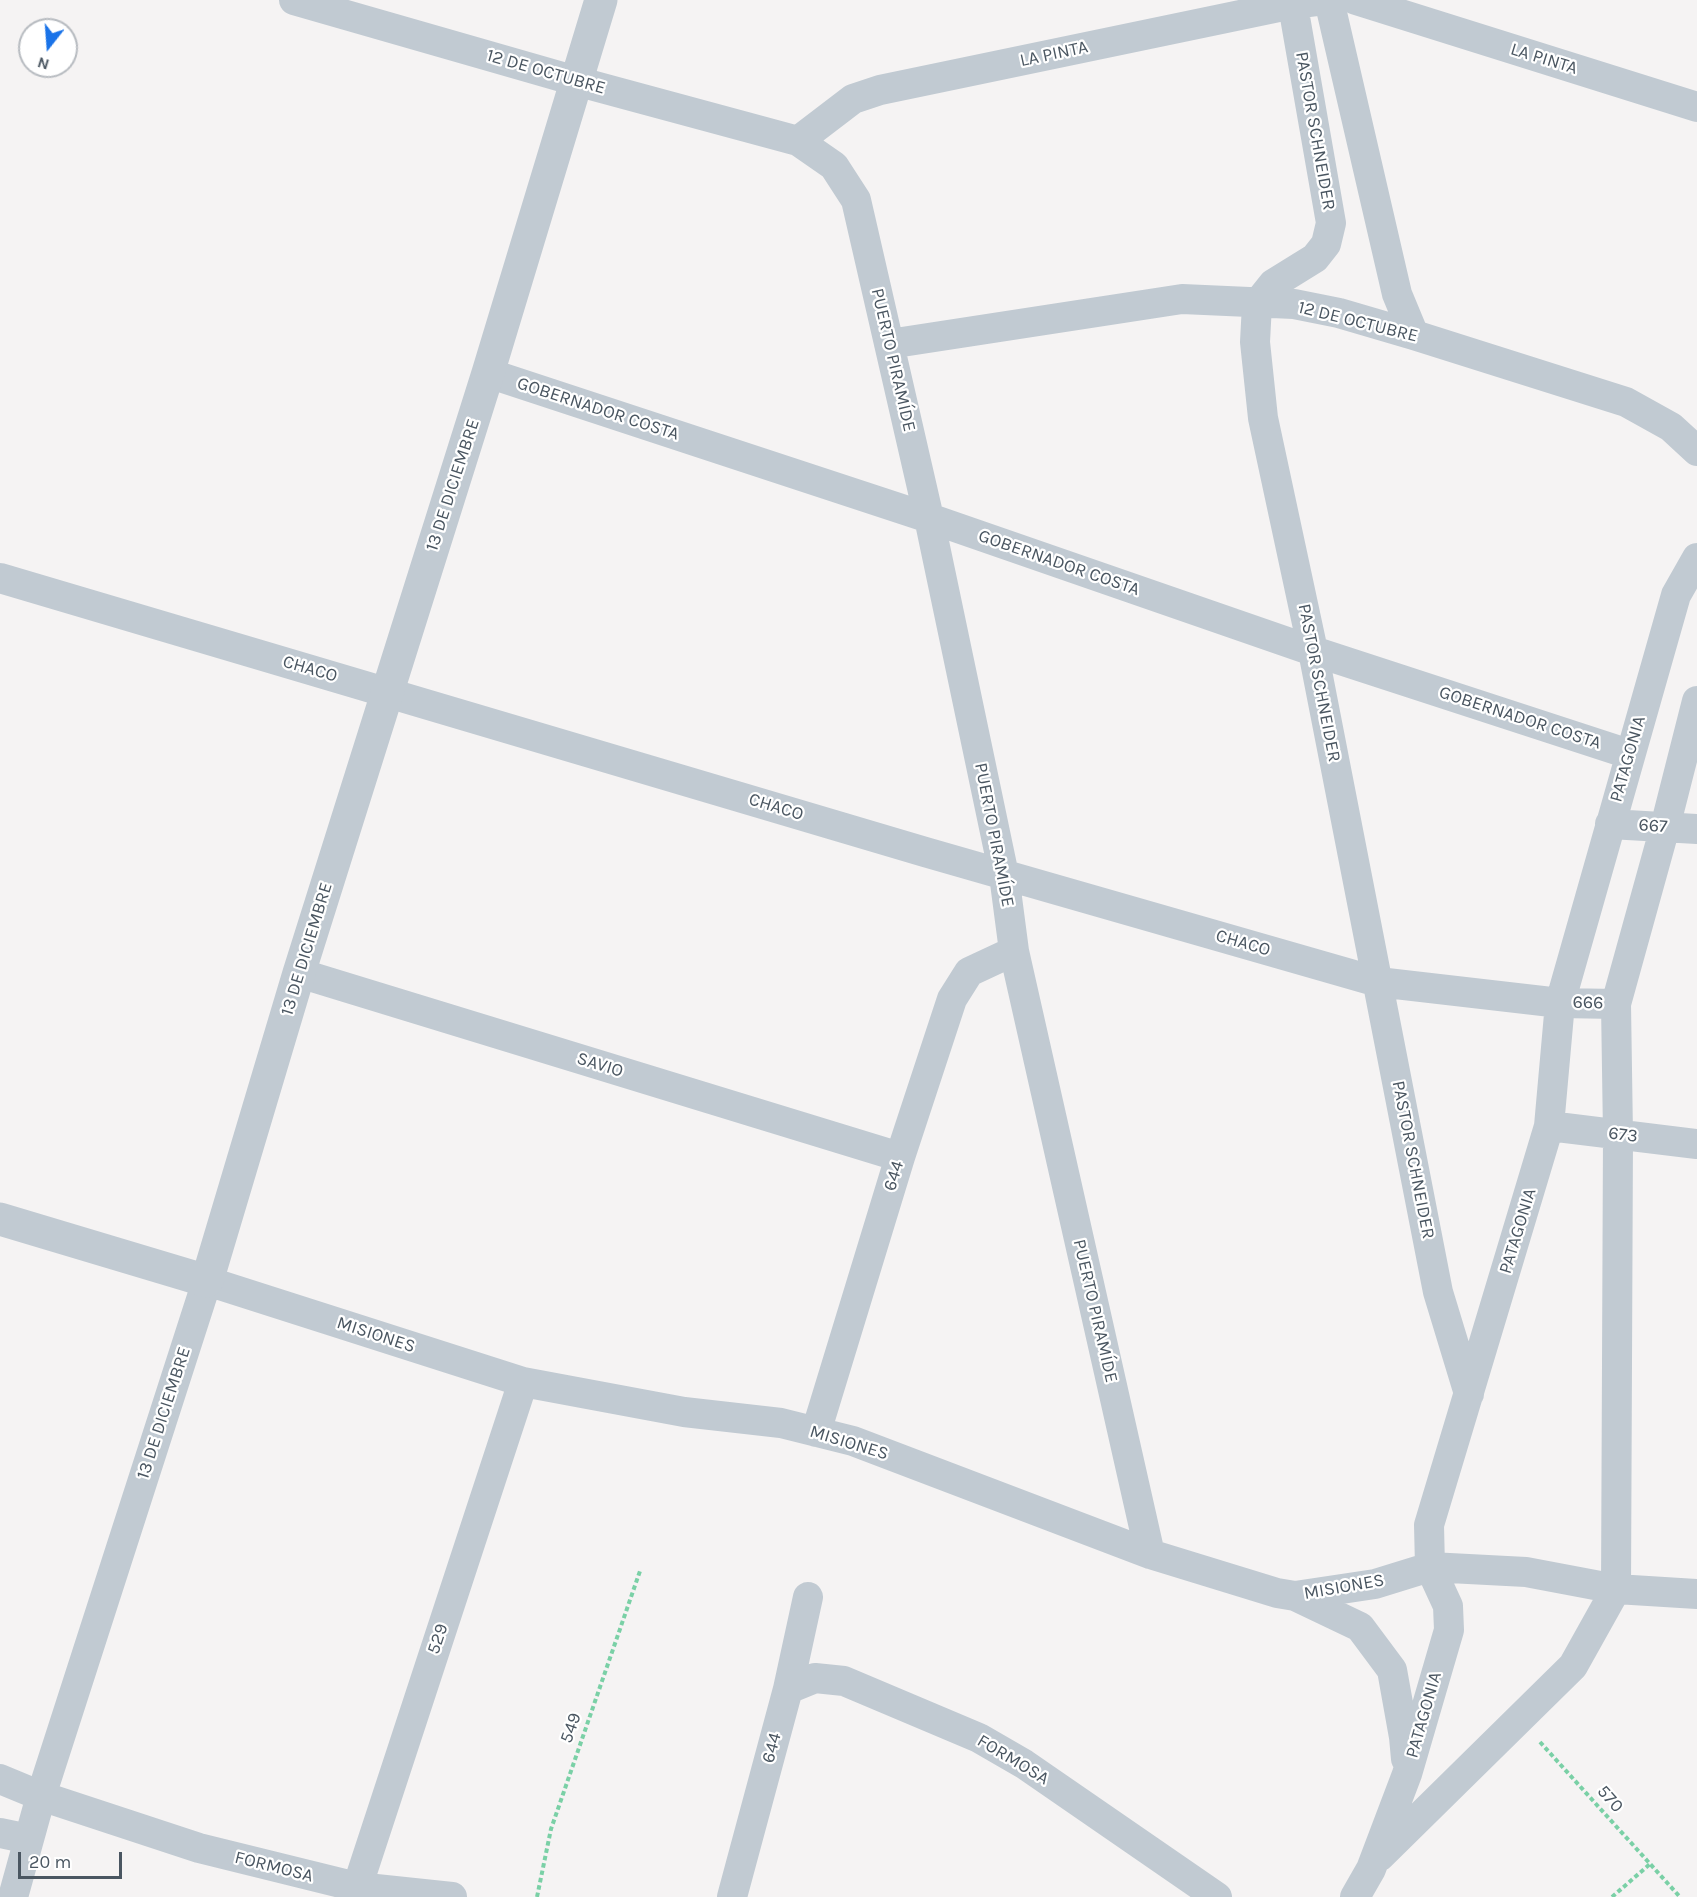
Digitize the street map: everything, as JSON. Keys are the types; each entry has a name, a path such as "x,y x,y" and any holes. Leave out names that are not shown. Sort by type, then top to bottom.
{"street":[{"name":"12 DE OCTUBRE","path":"294,0 576,81 798,141"},
{"name":"13 DE DICIEMBRE","path":"13,1897 41,1796 207,1281 299,973 488,373 601,0"},
{"name":"LA PINTA","path":"798,141 854,99 880,90 1293,2 1324,0"},
{"path":"1329,0 1397,294 1414,335"},
{"name":"LA PINTA","path":"1356,0 1697,107"},
{"name":"PASTOR SCHNEIDER","path":"1293,2 1331,223 1326,244 1315,258 1273,284 1257,304 1255,342 1263,418 1312,651 1438,1292 1469,1394"},
{"name":"PUERTO PIRAMÍDE","path":"798,141 834,166 856,200 929,518 1004,874 1014,951 1150,1554"},
{"name":"12 DE OCTUBRE","path":"889,344 1182,299 1294,304 1414,335 1626,402 1671,427 1697,451"},
{"name":"GOBERNADOR COSTA","path":"488,373 929,518 1312,651 1629,754"},
{"name":"PATAGONIA","path":"1355,1897 1374,1862 1407,1774 1449,1630 1448,1606 1430,1567 1429,1525 1549,1126 1560,1003 1629,754 1676,595 1697,558"},
{"name":"CHACO","path":"0,578 1378,982 1560,1003"},
{"path":"1374,1862 1573,1666 1616,1589 1618,1135 1616,1004 1697,701"},
{"name":"667","path":"1610,824 1697,829"},
{"name":"644","path":"816,1432 900,1157 952,999 969,972 1014,951"},
{"name":"SAVIO","path":"299,973 900,1157"},
{"name":"666","path":"1560,1003 1616,1004"},
{"name":"673","path":"1549,1126 1697,1144"},
{"name":"MISIONES","path":"0,1219 207,1281 522,1382 684,1412 781,1423 853,1441 1150,1554 1277,1593 1295,1596 1375,1584 1430,1567 1526,1572 1616,1589 1697,1594"},
{"name":"529","path":"355,1892 522,1382"},
{"path":"1295,1596 1360,1627 1392,1670 1404,1737 1407,1774"},
{"name":"644","path":"732,1897 788,1689 808,1598"},
{"name":"FORMOSA","path":"788,1689 815,1678 844,1681 979,1738 1024,1764 1217,1897"},
{"name":"FORMOSA","path":"0,1779 41,1796 199,1848 355,1892 452,1897"},
{"path":"0,1833 29,1839"}],"path":[{"name":"549","path":"537,1897 551,1829 640,1571"},
{"name":"570","path":"1519,1719 1680,1897"},
{"path":"1611,1897 1650,1864"}]}
